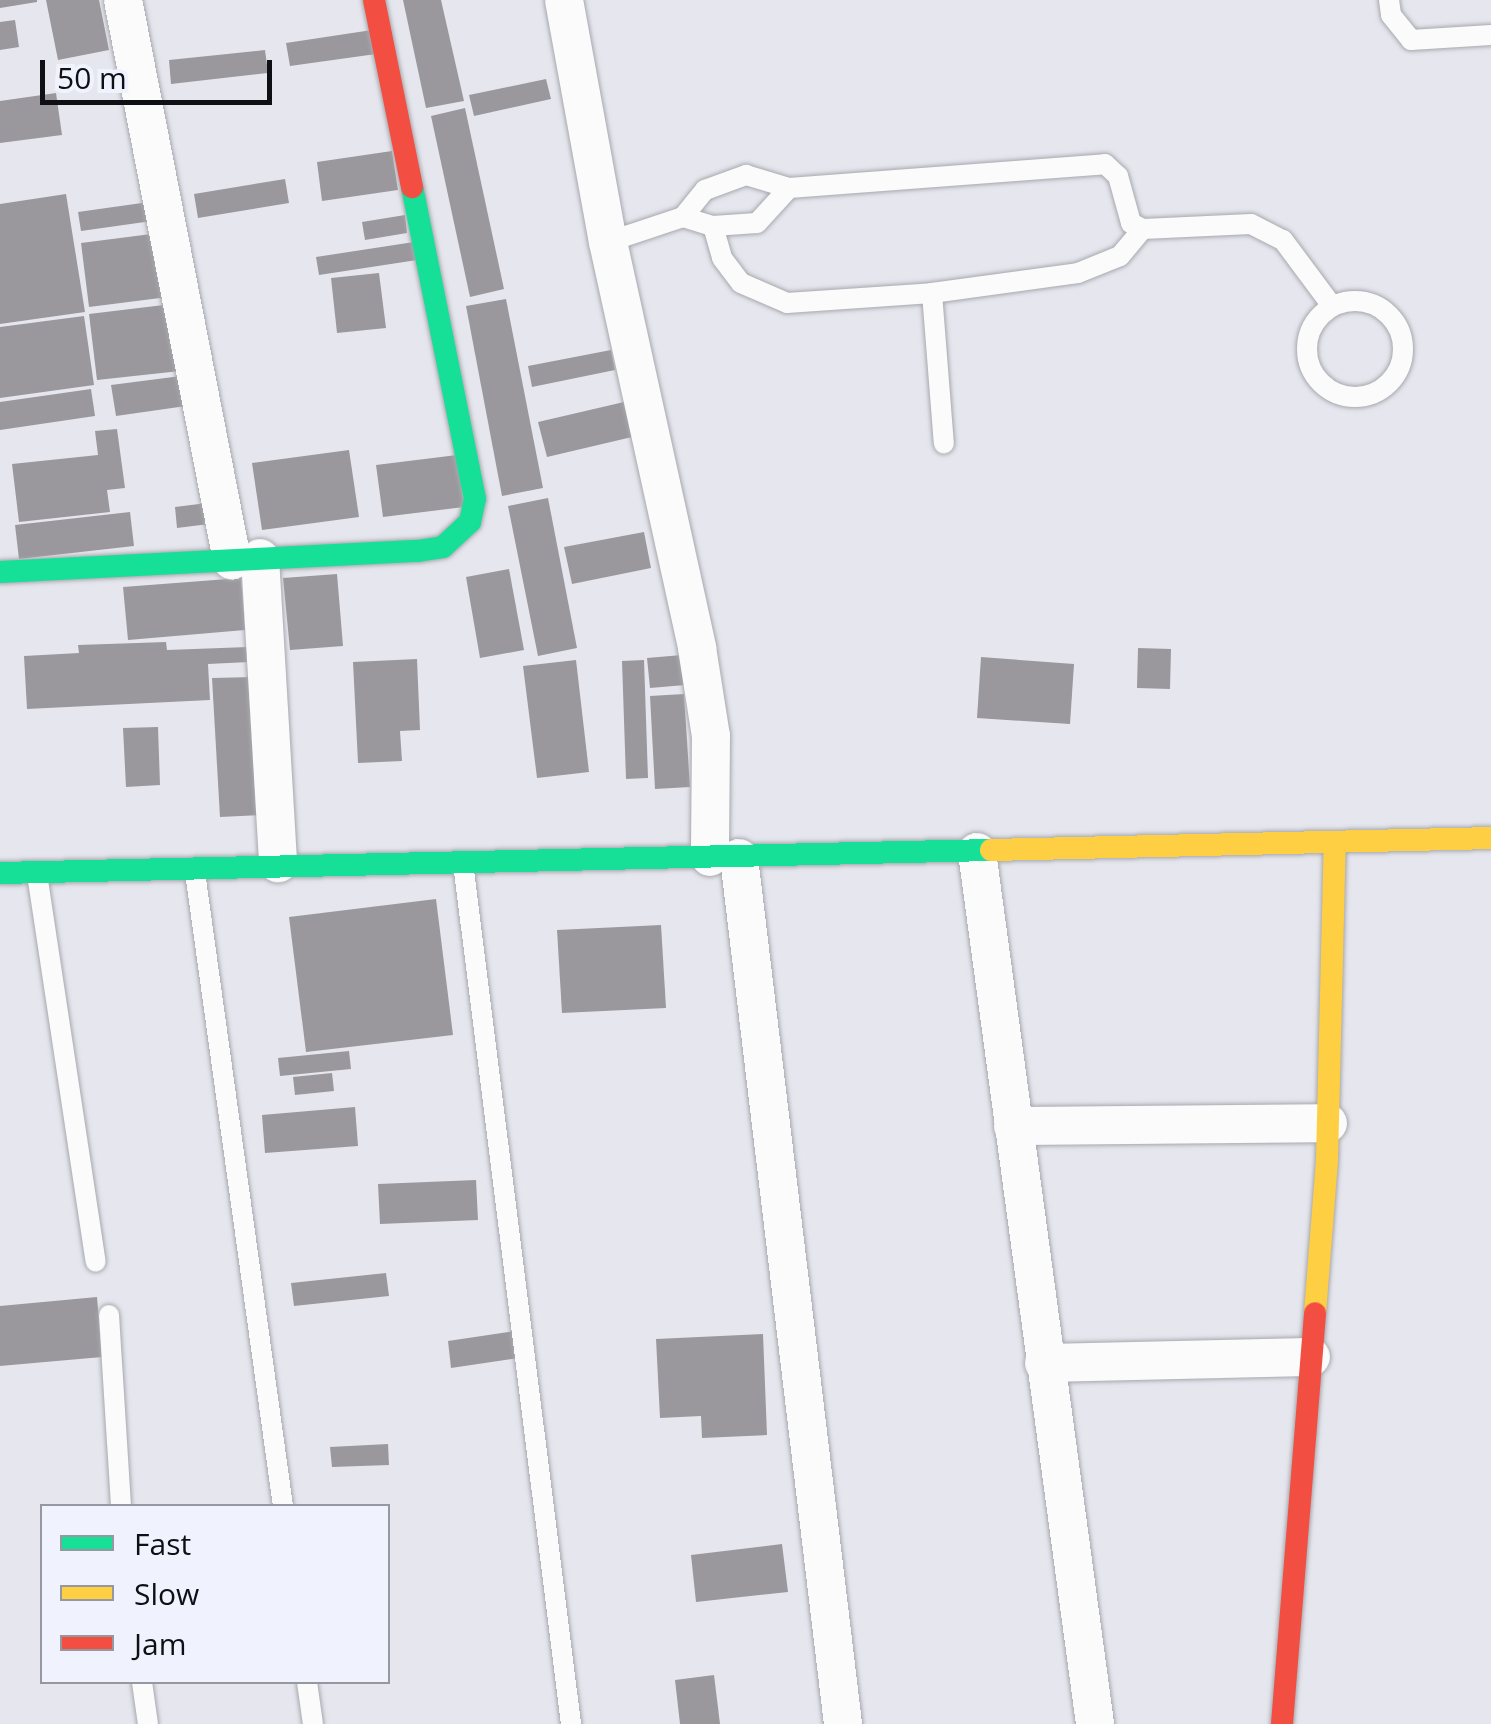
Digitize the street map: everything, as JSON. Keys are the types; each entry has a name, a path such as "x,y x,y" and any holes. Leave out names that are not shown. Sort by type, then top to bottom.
{"street":[{"path":"123,0 245,559 278,864"},
{"path":"0,572 443,547 470,522 475,499 374,0"},
{"path":"564,0 608,242 697,648 843,1724"},
{"path":"0,873 194,865 725,858 1491,838"},
{"path":"1282,1724 1328,1123 1335,842"},
{"path":"977,852 1095,1724"},
{"path":"1013,1126 1328,1123"},
{"path":"1044,1363 1311,1357"}],"lane":[{"path":"1389,0 1390,15 1411,40 1491,36"},
{"path":"608,242 683,217 705,190 746,176 789,188 1105,164 1118,176 1131,222 1143,230 1251,224 1283,240 1332,306"},
{"path":"683,217 713,226 757,223 789,188"},
{"path":"713,226 722,258 740,283 787,303 932,293 1078,272 1120,256 1143,230"},
{"path":"932,293 944,444"},
{"path":"1361,301 1397,326 1398,370 1378,392 1348,397 1312,372 1307,342 1320,315 1332,306 1361,301"},
{"path":"463,861 572,1724"},
{"path":"194,865 283,1504"},
{"path":"37,872 96,1262"},
{"path":"109,1314 121,1504"},
{"path":"142,1684 148,1724"},
{"path":"307,1684 313,1724"}],"building":[{"path":"0,0 37,0 37,2 0,8"},
{"path":"46,0 99,0 109,50 58,60"},
{"path":"403,0 441,0 464,101 426,108"},
{"path":"15,20 19,47 0,50 0,22"},
{"path":"372,30 376,54 290,66 286,43"},
{"path":"265,50 268,73 171,84 169,60"},
{"path":"546,79 551,99 474,116 469,95"},
{"path":"56,93 62,135 0,143 0,101"},
{"path":"465,108 504,289 470,297 431,116"},
{"path":"392,151 398,190 322,201 317,162"},
{"path":"285,179 289,203 198,218 194,194"},
{"path":"66,194 85,312 0,324 0,204"},
{"path":"156,201 159,220 81,231 78,212"},
{"path":"405,215 407,233 365,240 362,222"},
{"path":"159,233 168,297 89,307 81,243"},
{"path":"414,242 417,260 319,275 316,257"},
{"path":"379,273 386,328 337,333 331,278"},
{"path":"506,299 543,488 502,496 466,306"},
{"path":"172,304 180,371 97,380 89,314"},
{"path":"84,316 94,385 0,398 0,327"},
{"path":"611,350 615,370 532,387 528,366"},
{"path":"181,376 186,406 116,416 111,385"},
{"path":"91,389 95,416 0,430 0,402"},
{"path":"624,402 632,437 547,457 538,422"},
{"path":"117,429 125,488 107,490 110,512 19,522 12,464 98,455 95,431"},
{"path":"349,450 359,517 262,530 252,463"},
{"path":"457,455 464,507 383,517 376,465"},
{"path":"548,498 577,648 538,656 508,506"},
{"path":"215,502 217,523 177,528 175,507"},
{"path":"130,512 134,546 19,559 15,525"},
{"path":"644,532 651,568 572,584 564,547"},
{"path":"509,569 524,650 480,658 466,577"},
{"path":"337,574 343,646 290,650 283,578"},
{"path":"241,578 245,630 128,640 123,587"},
{"path":"166,642 167,650 248,647 249,662 208,664 210,700 27,709 24,656 79,653 78,645"},
{"path":"1138,648 1171,649 1170,689 1137,688"},
{"path":"682,655 685,685 650,688 647,658"},
{"path":"981,657 1074,664 1070,724 977,718"},
{"path":"417,659 420,730 400,731 402,761 358,763 353,662"},
{"path":"576,660 589,772 537,778 523,666"},
{"path":"644,660 648,778 626,779 622,661"},
{"path":"254,677 262,815 220,817 212,678"},
{"path":"684,694 690,787 655,789 650,696"},
{"path":"158,727 160,785 126,787 123,728"},
{"path":"436,899 453,1035 306,1052 289,917"},
{"path":"661,925 666,1008 562,1013 557,930"},
{"path":"349,1051 351,1069 280,1076 278,1058"},
{"path":"332,1073 334,1091 295,1095 293,1077"},
{"path":"355,1107 358,1146 265,1153 262,1115"},
{"path":"476,1180 478,1220 380,1224 378,1184"},
{"path":"386,1273 389,1296 294,1306 291,1283"},
{"path":"97,1297 102,1357 0,1366 0,1306"},
{"path":"515,1331 519,1358 451,1368 448,1341"},
{"path":"763,1334 767,1435 702,1438 701,1416 660,1418 656,1339"},
{"path":"388,1444 389,1465 332,1467 330,1447"},
{"path":"782,1544 788,1592 696,1602 691,1555"},
{"path":"714,1675 720,1724 680,1724 675,1680"}],"traffic: fast":[{"path":"0,572 418,551 443,547 470,522 475,499 412,187"},
{"path":"0,873 991,850"}],"traffic: slow":[{"path":"991,850 1491,838"},
{"path":"1315,1313 1327,1160 1335,842"}],"traffic: jam":[{"path":"374,0 412,187"},
{"path":"1282,1724 1315,1313"}]}
